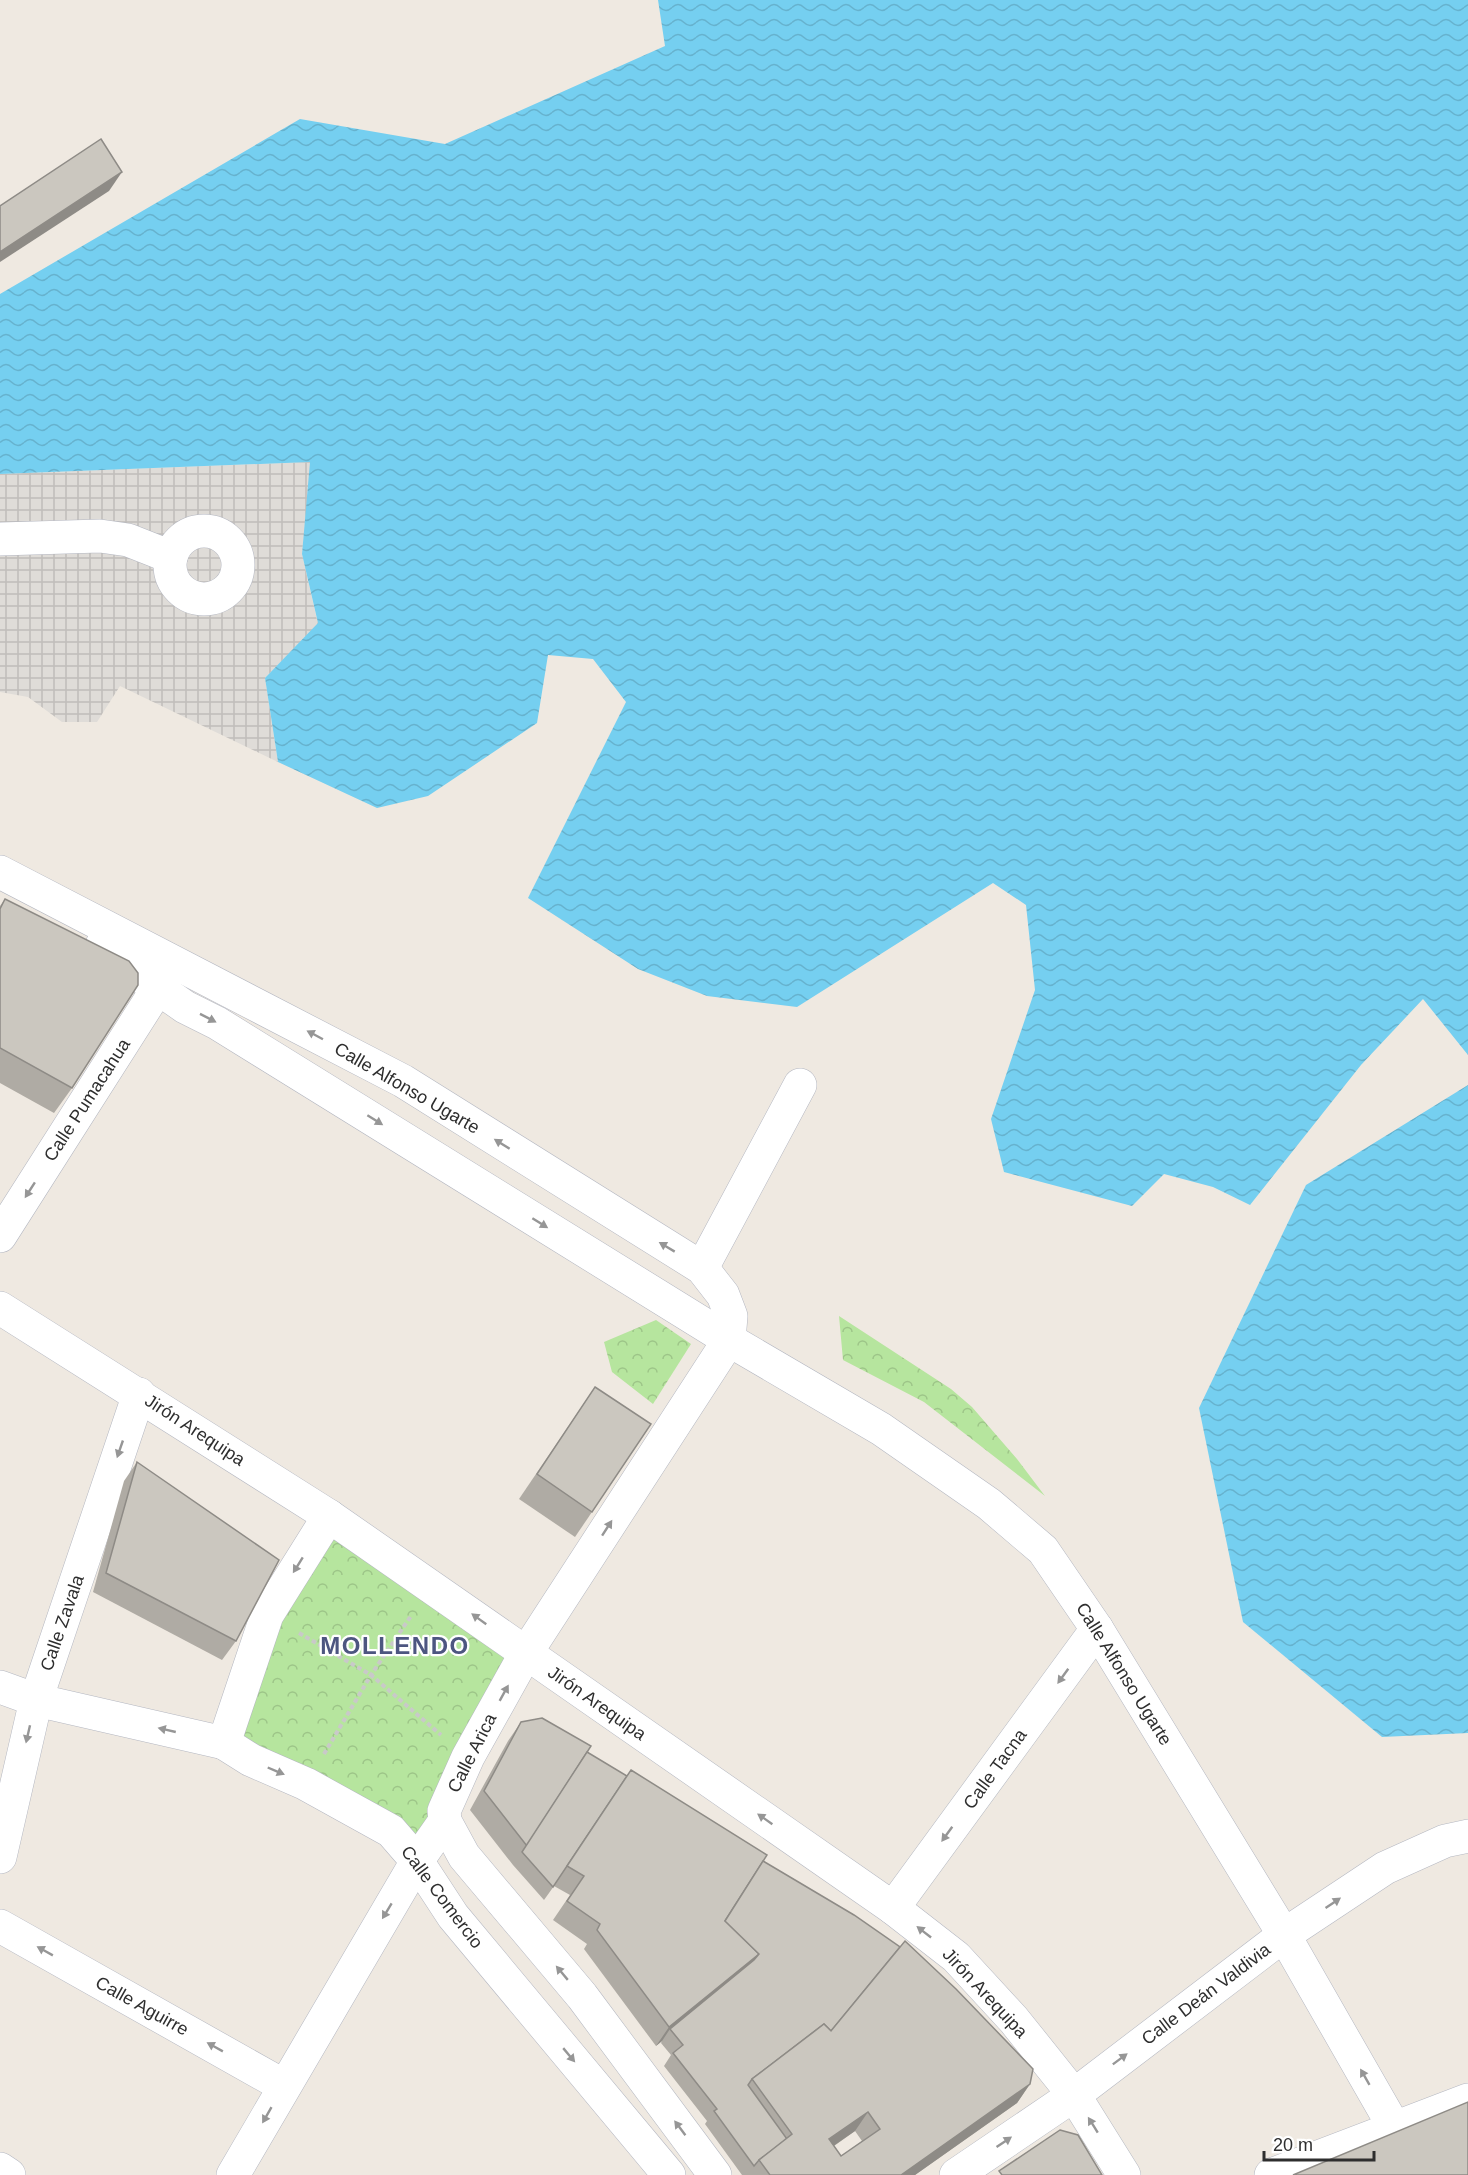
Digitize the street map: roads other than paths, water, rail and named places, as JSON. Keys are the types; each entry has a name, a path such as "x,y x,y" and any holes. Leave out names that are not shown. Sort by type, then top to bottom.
{"street":[{"path":"0,539 100,536 128,540 171,557"},
{"path":"0,872 81,914"},
{"name":"Calle Alfonso Ugarte","path":"0,905 115,958 166,975 227,988 403,1082 702,1268 723,1295 731,1316 729,1340"},
{"name":"Calle Alfonso Ugarte","path":"81,914 96,939 115,958"},
{"name":"Calle Alfonso Ugarte","path":"81,914 166,975 185,1007 217,1023 729,1340 881,1429 989,1504 1043,1551 1097,1629 1284,1935 1394,2127"},
{"name":"Calle Pumacahua","path":"0,1236 166,975"},
{"path":"702,1268 800,1084"},
{"name":"Jirón Arequipa","path":"0,1308 329,1516 893,1908 956,1957 1014,2020 1074,2095 1124,2175"},
{"name":"Calle Arica","path":"233,2175 417,1861 445,1821 444,1811 468,1757 526,1653 729,1340"},
{"name":"Calle Zavala","path":"0,1857 36,1700 139,1394"},
{"path":"224,1743 267,1615 329,1516"},
{"name":"Calle Tacna","path":"893,1908 1097,1629"},
{"name":"Calle Comercio","path":"0,1687 36,1700 224,1743 251,1760 306,1784 391,1831 417,1861 453,1916 669,2175"},
{"path":"445,1821 464,1856 582,1996 715,2175"},
{"name":"Calle Deán Valdivia","path":"956,2175 1074,2095 1284,1935 1385,1868 1445,1841 1468,1836"},
{"name":"Calle Aguirre","path":"0,1926 284,2086"},
{"path":"1271,2175 1468,2100"},
{"path":"0,2169 9,2175"}],"water":[{"path":"658,0 1468,0 1468,1055 1423,999 1361,1065 1250,1205 1213,1187 1164,1174 1132,1206 1004,1172 991,1119 1035,990 1026,905 993,883 797,1007 707,996 638,969 528,898 626,702 593,659 548,655 537,723 428,796 377,808 278,762 265,678 318,623 302,554 310,462 0,474 0,294 300,119 445,144 665,46"},
{"path":"1468,1085 1468,1733 1382,1737 1243,1622 1199,1408 1306,1185"}],"district":[{"name":"MOLLENDO","path":"395,1646"}]}
